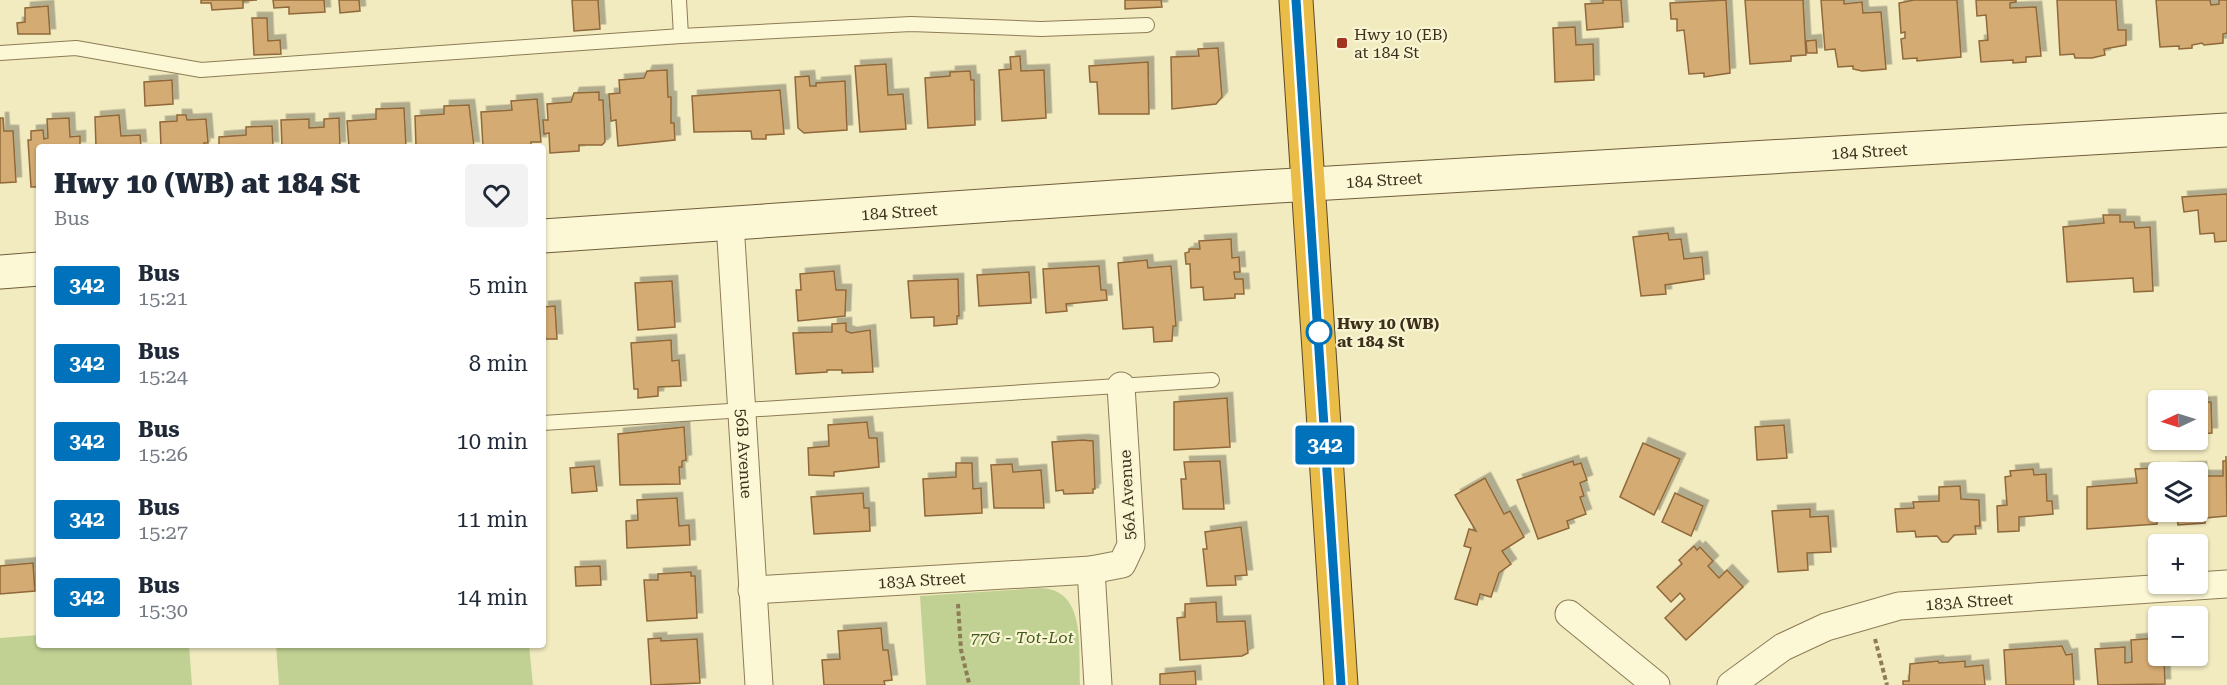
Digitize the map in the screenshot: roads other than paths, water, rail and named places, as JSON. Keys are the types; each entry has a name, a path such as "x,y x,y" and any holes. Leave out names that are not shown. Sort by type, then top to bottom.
{"highway":[{"path":"1296,0 1310,185 1341,685"}],"main road":[{"name":"184 Street","path":"546,236 1310,185 2227,130"},
{"path":"0,272 36,269"}],"street":[{"name":"56B Avenue","path":"730,223 759,685"},
{"name":"56A Avenue","path":"1091,570 1122,564 1131,544 1121,386"},
{"name":"183A Street","path":"752,590 1091,570"},
{"path":"1091,570 1098,685"},
{"name":"183A Street","path":"1731,685 1783,647 1826,627 1899,606 2227,584"},
{"path":"1569,614 1656,685"}],"lane":[{"path":"679,0 681,36"},
{"path":"0,53 76,48 201,70 681,36 911,24 1041,29 1147,25"},
{"path":"546,423 1212,380"}],"place":[{"name":"Hwy 10 (EB) at 184 St","path":"1342,43"},
{"name":"Hwy 10 (WB) at 184 St","path":"1319,332"}],"park label":[{"name":"77G - Tot-Lot","path":"1022,637"}]}
